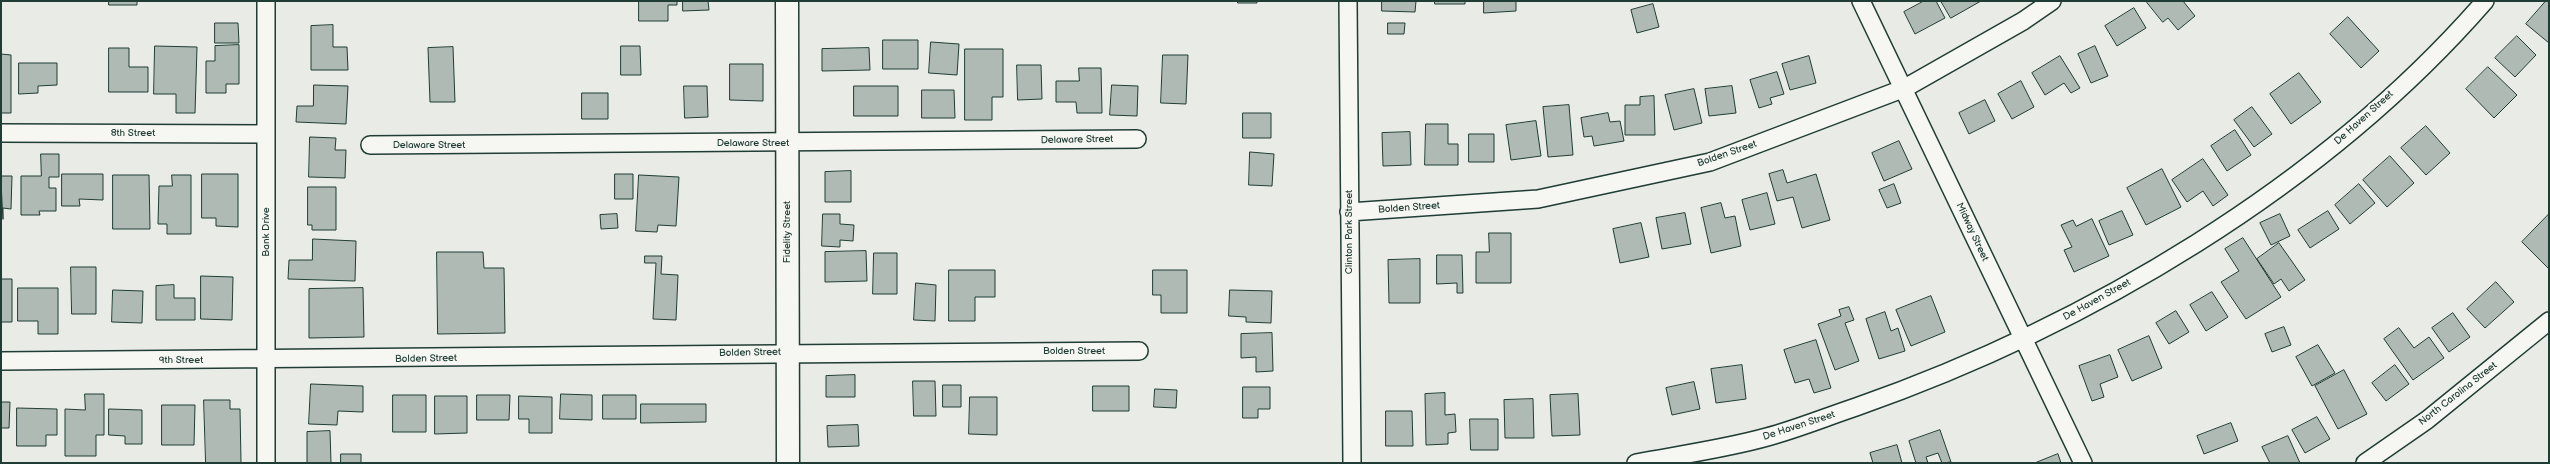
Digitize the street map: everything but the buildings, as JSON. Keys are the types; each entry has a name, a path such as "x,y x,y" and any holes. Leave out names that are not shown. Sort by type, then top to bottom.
{"main road":[{"name":"Fidelity Street","path":"787,1 786,143 788,463"}],"street":[{"name":"Bank Drive","path":"266,1 266,463"},
{"name":"Clinton Park Street","path":"1348,1 1352,463"},
{"name":"Midway Street","path":"1861,1 1905,88 2023,340 2083,463"},
{"name":"Bolden Street","path":"1349,212 1538,199 1703,163 1905,88 2023,22 2052,1"},
{"name":"De Haven Street","path":"1636,463 1767,437 1907,389 2023,340 2155,268 2234,220 2345,136 2455,35 2485,1"},
{"name":"8th Street","path":"1,133 266,134"},
{"name":"Delaware Street","path":"370,145 786,143 1137,139"},
{"name":"North Carolina Street","path":"2365,463 2427,420 2549,321"},
{"name":"Bolden Street","path":"361,360 787,352 1139,351"},
{"name":"9th Street","path":"1,361 361,360"}]}
